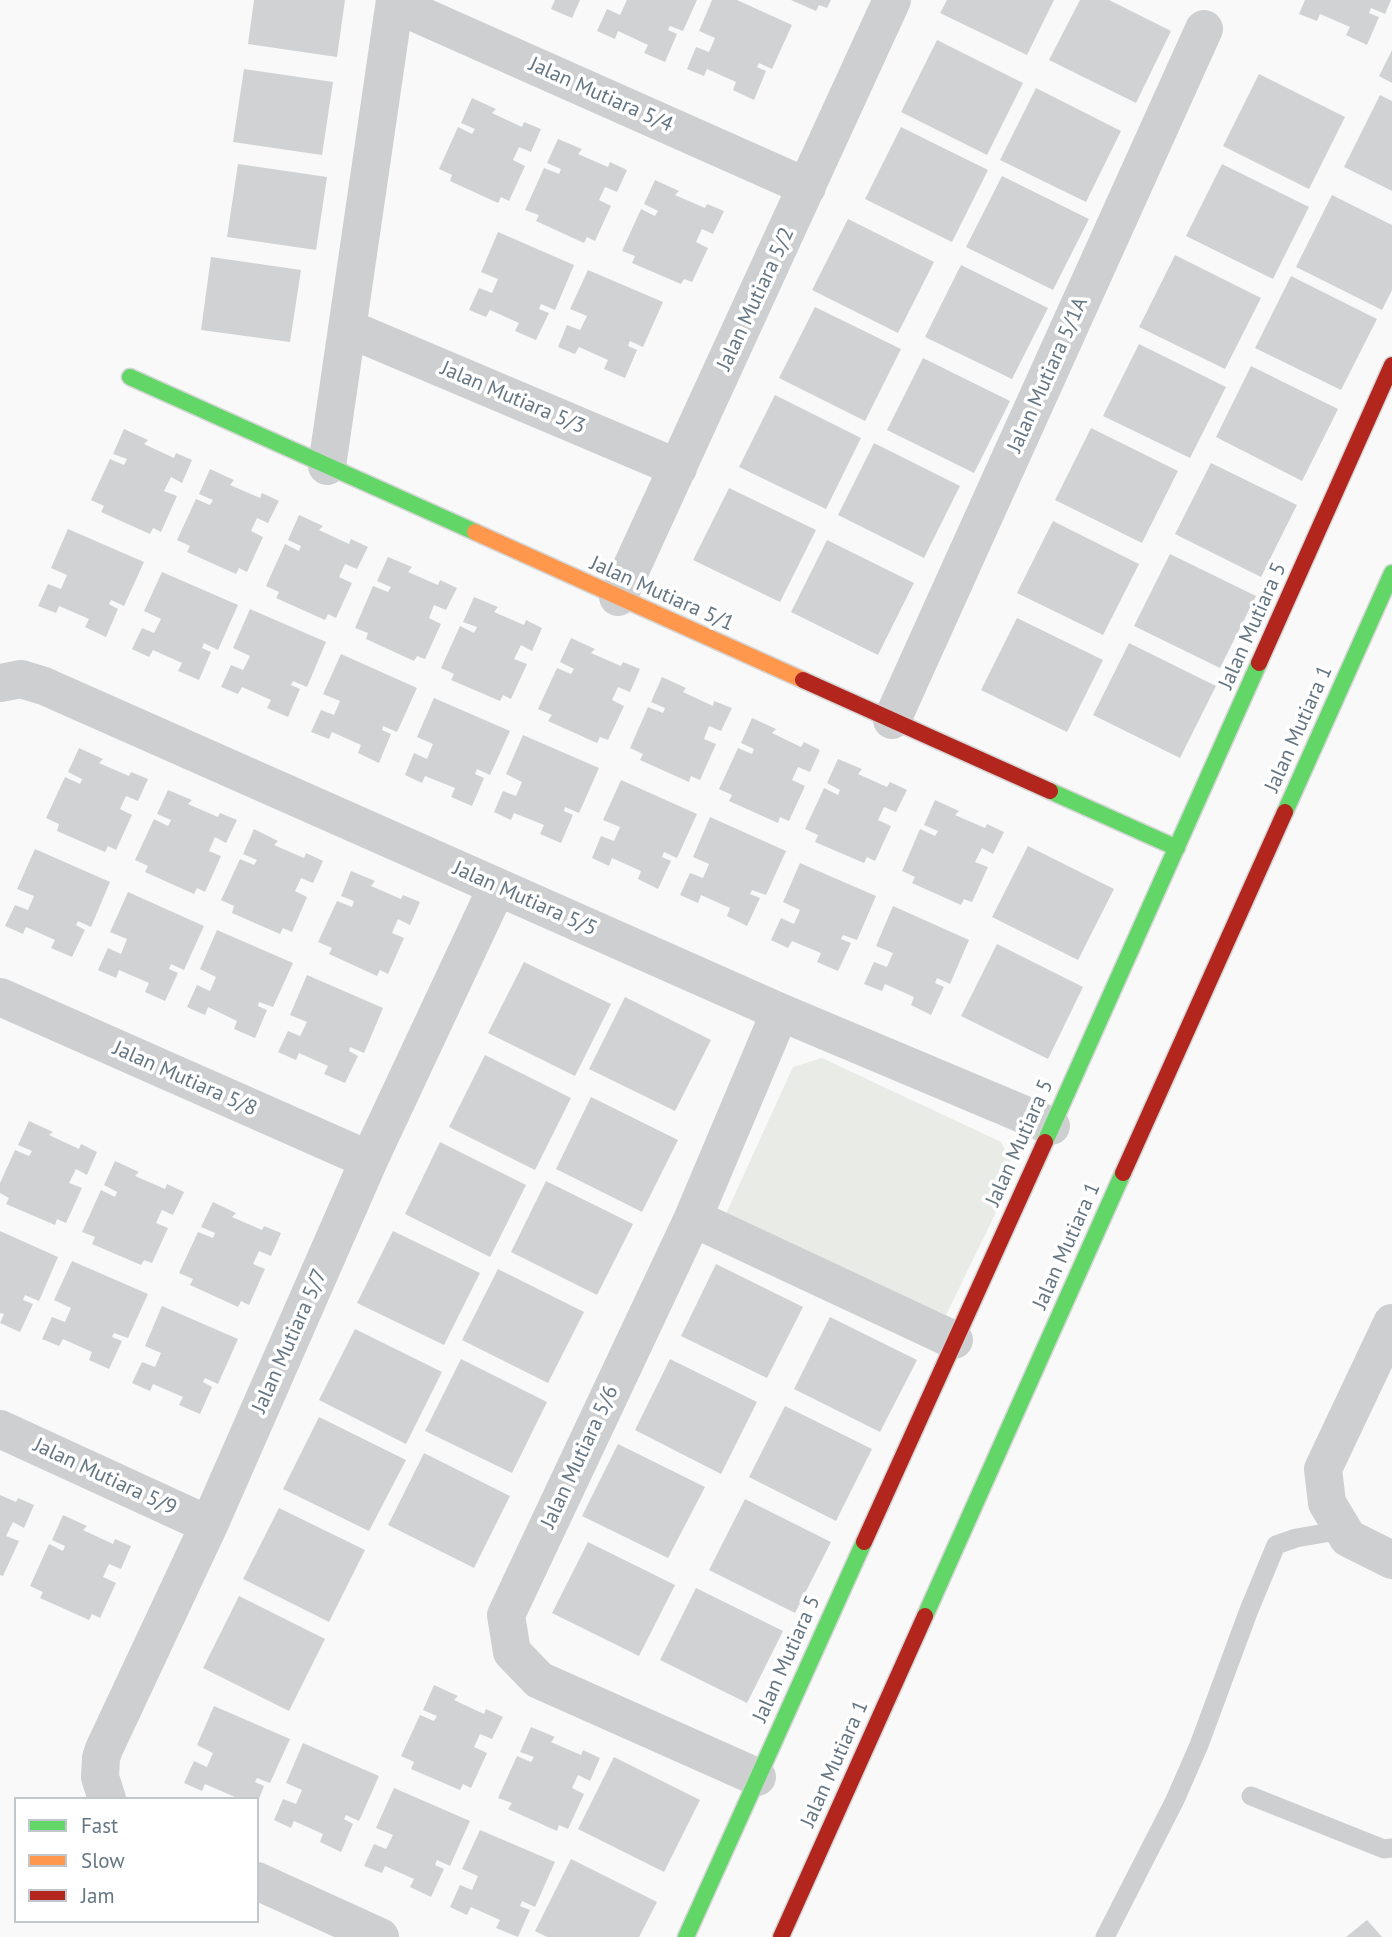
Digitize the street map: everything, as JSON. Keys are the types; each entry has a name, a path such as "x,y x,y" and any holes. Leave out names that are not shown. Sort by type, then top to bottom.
{"street":[{"name":"Jalan Mutiara 5/2","path":"618,597 892,0"},
{"name":"Jalan Mutiara 5/4","path":"395,2 807,187"},
{"path":"327,466 395,2"},
{"name":"Jalan Mutiara 5/1A","path":"892,720 1204,29"},
{"name":"Jalan Mutiara 5/3","path":"347,328 678,468"},
{"name":"Jalan Mutiara 5","path":"686,1937 1392,365"},
{"name":"Jalan Mutiara 5/1","path":"130,377 1177,848"},
{"name":"Jalan Mutiara 1","path":"780,1937 1392,573"},
{"name":"Jalan Mutiara 5/5","path":"0,683 21,678 44,685 780,1012 1051,1126"},
{"name":"Jalan Mutiara 5/7","path":"106,1797 100,1777 104,1749 209,1525 369,1160 497,887"},
{"name":"Jalan Mutiara 5/8","path":"0,998 369,1160"},
{"name":"Jalan Mutiara 5/6","path":"757,1777 539,1680 512,1652 506,1615 693,1218 780,1012"},
{"path":"693,1218 954,1340"},
{"path":"1392,1323 1323,1469 1327,1503 1345,1534 1392,1560"},
{"name":"Jalan Mutiara 5/9","path":"0,1429 209,1525"},
{"path":"259,1882 380,1937"}],"lane":[{"path":"1105,1937 1175,1800 1199,1745 1276,1545 1296,1538 1345,1534"},
{"path":"1251,1796 1384,1849 1392,1848"}],"shaded area":[{"path":"822,1058 1001,1142 1016,1171 946,1315 725,1216 793,1067"}],"building":[{"path":"254,0 345,0 337,57 248,44"},
{"path":"555,0 580,0 572,18 551,9"},
{"path":"627,0 697,0 683,31 670,26 668,30 677,34 665,62 644,53 648,45 618,31 615,39 597,31 607,9 620,15"},
{"path":"712,0 737,0 792,25 772,69 759,63 757,67 766,71 754,100 733,90 736,82 707,69 704,76 687,69 696,47 709,52 715,38 699,31"},
{"path":"791,0 831,0 827,8 819,5 816,11"},
{"path":"947,0 1054,0 1027,55 940,13"},
{"path":"1080,0 1109,0 1171,31 1136,103 1049,60"},
{"path":"1305,0 1391,0 1385,14 1371,8 1369,13 1379,17 1367,45 1346,35 1350,27 1320,14 1317,21 1299,14"},
{"path":"937,40 1023,83 987,155 901,112"},
{"path":"1392,50 1392,83 1379,76"},
{"path":"244,69 333,82 322,155 233,142"},
{"path":"1259,74 1345,117 1309,189 1223,146"},
{"path":"1036,88 1121,131 1086,202 1000,160"},
{"path":"1380,95 1392,101 1392,191 1344,167"},
{"path":"472,98 496,109 492,113 522,127 524,122 541,129 531,152 519,147 513,160 525,166 509,201 501,197 498,203 450,181 452,175 439,169 458,127 472,134 475,129 461,123"},
{"path":"901,127 988,170 952,242 865,199"},
{"path":"558,139 582,149 578,154 608,167 610,162 627,170 617,192 605,187 599,200 611,206 595,241 587,237 584,243 536,221 539,215 525,210 544,168 559,174 561,169 547,163"},
{"path":"238,164 327,177 316,250 227,237"},
{"path":"1222,164 1309,207 1273,279 1186,236"},
{"path":"1002,176 1089,219 1053,290 966,247"},
{"path":"655,180 679,191 675,195 705,208 707,204 724,211 713,234 702,229 696,242 708,248 692,282 684,279 681,284 632,263 635,256 622,251 641,209 655,216 658,211 644,204"},
{"path":"1332,195 1392,225 1392,290 1382,310 1296,267"},
{"path":"848,219 934,262 898,333 812,290"},
{"path":"498,232 574,265 555,310 541,304 539,309 549,313 536,340 515,331 519,323 490,310 486,317 469,310 479,288 492,293 498,279 481,272"},
{"path":"1175,255 1261,298 1225,369 1139,327"},
{"path":"211,257 301,270 290,342 201,330"},
{"path":"961,265 1048,308 1012,379 925,337"},
{"path":"588,270 663,302 643,347 630,341 628,346 637,350 625,378 604,369 608,360 579,347 575,354 558,347 567,325 580,330 587,316 570,309"},
{"path":"1291,276 1377,319 1341,390 1255,348"},
{"path":"815,307 901,349 865,421 779,378"},
{"path":"1139,344 1226,387 1190,458 1103,416"},
{"path":"923,358 1010,401 974,473 887,430"},
{"path":"1251,366 1338,409 1302,481 1216,437"},
{"path":"775,395 861,438 826,509 739,467"},
{"path":"1091,428 1178,471 1142,543 1055,500"},
{"path":"124,429 148,440 144,444 174,458 176,453 192,460 182,483 171,477 164,491 177,496 161,532 153,528 150,534 101,512 104,506 91,500 110,459 124,465 127,459 113,454"},
{"path":"874,443 960,486 924,558 838,515"},
{"path":"1211,463 1297,505 1261,577 1175,534"},
{"path":"210,469 234,480 230,485 260,498 262,493 279,501 268,523 257,518 251,531 263,537 247,572 239,568 236,574 187,552 190,546 177,540 196,499 210,505 213,500 199,494"},
{"path":"729,488 816,530 780,602 693,560"},
{"path":"299,515 323,526 319,530 349,544 351,539 368,547 357,569 345,564 339,577 352,583 336,618 328,614 325,620 276,598 279,592 266,586 285,544 299,551 301,546 288,540"},
{"path":"1053,521 1139,564 1103,635 1017,593"},
{"path":"68,529 144,562 124,606 111,600 109,604 118,609 106,637 85,627 89,619 59,606 56,613 38,606 48,584 61,589 67,575 51,568"},
{"path":"827,540 914,583 878,655 791,612"},
{"path":"1170,554 1256,596 1220,668 1134,626"},
{"path":"388,557 412,567 408,572 438,585 440,580 457,588 446,610 434,605 429,618 441,624 425,659 417,656 414,661 366,639 368,633 355,628 373,586 388,592 391,587 377,581"},
{"path":"162,572 238,605 218,650 204,643 202,648 211,652 199,680 178,671 182,663 153,650 149,657 132,649 142,628 154,633 161,619 144,611"},
{"path":"474,597 498,607 494,612 524,625 526,620 542,628 532,651 521,645 514,659 527,664 511,699 503,695 500,701 451,680 454,674 441,668 460,626 474,633 477,627 463,622"},
{"path":"250,609 326,642 307,687 293,681 291,685 300,689 288,717 267,708 271,700 242,687 238,694 221,687 231,665 243,670 250,656 233,648"},
{"path":"1017,618 1103,660 1067,732 981,690"},
{"path":"571,638 595,649 591,653 621,666 623,662 640,669 630,692 618,687 612,700 624,706 608,740 600,737 597,743 548,721 552,715 538,709 557,668 571,674 574,669 560,662"},
{"path":"1129,643 1216,686 1180,758 1093,715"},
{"path":"341,654 417,688 397,732 383,726 382,730 391,734 379,763 358,753 361,745 332,732 329,739 311,732 321,710 334,715 340,701 323,694"},
{"path":"662,677 686,688 683,692 713,706 714,701 732,708 721,731 709,726 704,739 716,744 700,780 691,776 689,782 640,760 643,754 630,748 648,707 663,713 665,708 651,702"},
{"path":"434,698 510,731 490,775 477,769 475,774 484,778 472,806 451,797 455,788 425,776 422,783 405,775 414,753 427,759 433,744 417,737"},
{"path":"752,718 776,729 772,733 801,747 804,742 820,750 810,772 798,767 792,780 805,786 789,821 780,817 778,823 729,801 732,795 719,789 738,748 752,754 754,749 741,743"},
{"path":"523,735 599,768 579,813 565,807 564,811 573,815 561,843 540,834 544,825 514,813 511,820 494,812 503,791 516,796 522,782 506,774"},
{"path":"79,748 103,759 99,763 129,776 131,772 148,779 138,801 126,796 120,809 132,815 116,850 108,846 105,852 57,831 59,824 46,818 65,777 80,784 82,779 68,772"},
{"path":"838,759 862,769 858,774 887,787 890,782 907,790 896,812 884,807 878,820 891,826 875,861 867,857 864,863 815,842 818,835 805,829 824,788 838,795 840,790 827,783"},
{"path":"621,780 697,814 677,858 664,852 662,857 671,861 658,889 638,879 641,871 612,858 609,866 592,858 601,836 614,841 620,827 603,820"},
{"path":"168,790 192,800 188,804 218,817 220,813 237,820 226,843 215,837 209,851 221,856 205,892 197,888 194,894 145,872 148,866 135,860 154,819 168,826 171,820 157,814"},
{"path":"935,800 959,811 955,815 985,828 987,824 1004,832 993,854 982,848 975,862 988,867 972,902 964,899 961,905 912,883 915,877 902,871 920,829 935,836 938,831 924,825"},
{"path":"710,817 786,851 766,895 752,890 750,894 760,898 747,926 727,916 730,908 701,895 698,903 680,895 690,873 703,878 709,864 693,857"},
{"path":"254,829 278,841 274,845 304,858 306,853 323,861 313,883 301,878 295,891 307,897 292,932 283,928 280,934 232,913 234,906 221,900 240,859 254,865 257,860 243,854"},
{"path":"1028,846 1114,889 1078,960 992,917"},
{"path":"35,849 110,882 91,927 78,921 76,925 85,930 72,957 51,948 55,940 26,927 23,934 5,926 15,905 28,910 34,896 17,889"},
{"path":"800,863 876,896 857,940 843,935 841,939 851,943 838,971 817,962 821,953 792,941 788,948 771,940 781,918 794,924 800,910 783,902"},
{"path":"351,871 375,881 371,886 401,899 403,895 420,902 410,925 398,919 392,933 404,938 388,974 380,970 377,976 329,954 332,948 318,942 337,901 352,907 354,901 341,896"},
{"path":"128,892 204,926 184,970 171,964 169,969 178,973 165,1001 145,992 149,983 119,970 116,978 98,970 108,948 121,954 127,939 110,932"},
{"path":"893,906 969,940 950,984 937,978 935,983 944,987 931,1015 911,1005 914,997 885,984 882,991 864,984 874,962 887,967 893,953 876,946"},
{"path":"217,930 293,963 273,1007 259,1002 258,1006 267,1010 255,1038 234,1029 237,1021 208,1007 205,1015 187,1007 197,985 210,991 216,977 200,969"},
{"path":"997,944 1083,987 1048,1059 961,1016"},
{"path":"524,962 611,1004 575,1076 488,1033"},
{"path":"307,975 383,1008 364,1053 350,1047 349,1051 358,1056 345,1083 324,1074 328,1066 299,1053 296,1060 278,1052 288,1031 300,1036 307,1022 290,1015"},
{"path":"625,997 711,1040 675,1111 589,1069"},
{"path":"485,1055 571,1098 535,1170 449,1127"},
{"path":"591,1097 678,1140 642,1212 556,1169"},
{"path":"29,1121 53,1132 49,1135 79,1149 81,1144 97,1152 87,1175 76,1169 69,1183 82,1188 66,1223 57,1219 55,1225 6,1204 9,1198 0,1193 0,1183 15,1150 29,1156 32,1151 18,1145"},
{"path":"440,1142 526,1185 490,1257 405,1214"},
{"path":"115,1161 139,1172 135,1176 165,1189 167,1184 184,1192 173,1215 162,1210 156,1223 168,1228 152,1263 144,1260 141,1265 92,1244 95,1237 82,1232 101,1190 115,1197 117,1192 104,1185"},
{"path":"546,1181 633,1224 597,1295 511,1252"},
{"path":"213,1202 236,1213 232,1217 262,1230 264,1226 281,1233 271,1256 259,1251 253,1264 265,1269 249,1305 241,1301 238,1307 190,1285 193,1279 179,1273 198,1232 213,1238 215,1233 201,1227"},
{"path":"0,1231 58,1257 39,1301 25,1295 23,1300 33,1304 20,1332 0,1323 4,1314 0,1313"},
{"path":"393,1231 480,1273 444,1345 357,1303"},
{"path":"72,1261 148,1294 128,1338 114,1333 112,1337 122,1341 109,1369 89,1360 92,1352 63,1339 59,1346 42,1339 52,1317 65,1322 71,1308 54,1300"},
{"path":"716,1264 803,1307 767,1378 681,1336"},
{"path":"498,1269 584,1312 548,1383 462,1340"},
{"path":"162,1306 238,1339 218,1384 205,1378 203,1382 212,1387 200,1414 179,1405 183,1397 153,1384 150,1391 132,1383 142,1362 155,1367 161,1353 145,1346"},
{"path":"830,1317 917,1360 880,1432 794,1389"},
{"path":"355,1329 442,1372 406,1444 319,1400"},
{"path":"461,1359 547,1402 512,1473 425,1431"},
{"path":"670,1359 757,1402 721,1474 635,1430"},
{"path":"785,1406 872,1449 836,1521 749,1477"},
{"path":"319,1417 406,1460 369,1531 283,1489"},
{"path":"618,1444 705,1487 668,1558 582,1516"},
{"path":"424,1453 510,1496 474,1568 388,1525"},
{"path":"0,1495 16,1502 18,1498 34,1505 24,1528 13,1522 6,1536 19,1541 3,1576 0,1575"},
{"path":"745,1499 831,1542 795,1613 709,1570"},
{"path":"279,1508 365,1550 329,1622 243,1579"},
{"path":"63,1515 87,1526 83,1530 113,1544 115,1539 131,1546 121,1569 109,1564 103,1577 116,1583 100,1618 92,1614 89,1620 40,1598 43,1592 30,1586 49,1544 63,1551 65,1546 52,1540"},
{"path":"588,1542 675,1585 639,1656 552,1613"},
{"path":"696,1588 783,1631 747,1703 660,1660"},
{"path":"239,1596 325,1639 289,1711 203,1668"},
{"path":"434,1685 458,1696 454,1700 484,1714 486,1709 503,1717 492,1739 480,1734 474,1747 487,1753 471,1788 463,1784 460,1790 411,1769 414,1762 401,1756 420,1715 434,1721 437,1716 423,1710"},
{"path":"214,1706 290,1739 270,1783 257,1778 255,1782 264,1786 259,1799 235,1797 205,1784 202,1791 184,1783 194,1761 207,1767 213,1753 197,1745"},
{"path":"531,1727 555,1737 551,1742 581,1755 583,1750 600,1758 590,1781 578,1775 572,1788 584,1794 568,1829 559,1825 557,1831 508,1809 512,1803 498,1798 517,1756 531,1762 534,1757 520,1752"},
{"path":"303,1743 379,1776 359,1821 346,1815 344,1819 353,1824 341,1852 320,1842 323,1834 294,1821 291,1828 274,1820 283,1799 296,1804 302,1790 286,1783"},
{"path":"614,1757 700,1800 664,1872 578,1829"},
{"path":"394,1788 470,1821 450,1866 437,1860 435,1865 444,1869 431,1897 410,1887 414,1879 385,1866 382,1873 364,1866 374,1844 386,1849 393,1835 376,1828"},
{"path":"480,1830 555,1862 535,1907 522,1901 520,1906 530,1910 518,1937 496,1928 500,1920 471,1907 467,1915 450,1907 460,1885 472,1890 478,1876 462,1869"},
{"path":"571,1859 657,1902 639,1937 547,1937 535,1931"},
{"path":"1367,1920 1382,1937 1346,1937"}],"traffic: fast":[{"path":"130,377 475,532"},
{"path":"1285,812 1392,573"},
{"path":"1045,1142 1259,663"},
{"path":"1050,791 1177,848"},
{"path":"925,1616 1123,1173"},
{"path":"686,1937 864,1542"}],"traffic: slow":[{"path":"475,532 803,680"}],"traffic: jam":[{"path":"1259,663 1392,365"},
{"path":"803,680 1050,791"},
{"path":"1123,1173 1285,812"},
{"path":"864,1542 1045,1142"},
{"path":"781,1937 925,1616"}]}
